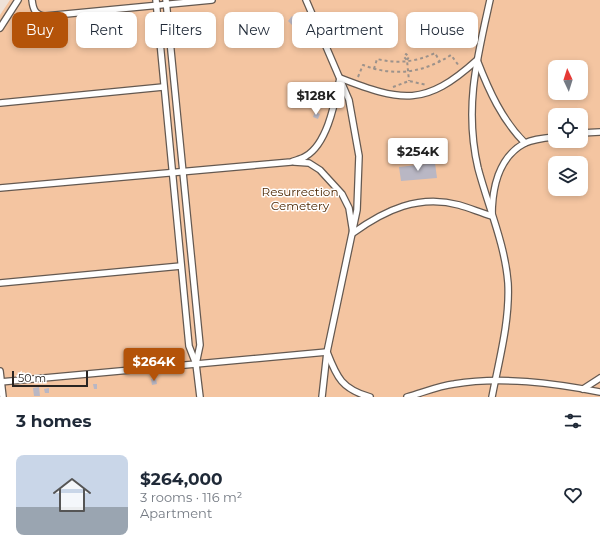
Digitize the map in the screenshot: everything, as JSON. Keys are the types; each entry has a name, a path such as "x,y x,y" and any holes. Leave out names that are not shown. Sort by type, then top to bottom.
{"lane":[{"path":"0,28 18,0"},
{"path":"32,0 34,10 37,14 45,16 166,2 212,0"},
{"path":"306,0 349,100 359,156 357,210 327,352 322,397"},
{"path":"490,0 473,79 472,104 473,136 478,167 506,266 508,284 507,322 492,397"},
{"path":"166,2 200,346 196,364"},
{"path":"156,3 171,172 189,346 196,364 200,397"},
{"path":"340,78 386,93 411,96 445,86 477,60"},
{"path":"477,60 497,106 515,134 525,143"},
{"path":"291,162 306,157 314,150 320,140 331,115 340,78"},
{"path":"0,103 164,87"},
{"path":"588,133 600,132"},
{"path":"492,216 492,196 500,170 518,148 525,143 548,138"},
{"path":"0,188 182,170 291,162 308,163 320,170 342,194 349,208 353,234"},
{"path":"353,234 372,219 388,211 421,202 459,205 492,216"},
{"path":"0,284 181,266"},
{"path":"0,382 327,352"},
{"path":"327,352 336,374 345,386 370,397"},
{"path":"0,371 2,397"},
{"path":"583,389 600,378"},
{"path":"407,397 453,384 495,381 532,382 600,392"}],"path":[{"path":"374,69 377,59 407,61 422,59 435,53 440,62"},
{"path":"355,83 363,65 390,72 407,72 424,69 451,55 464,72"},
{"path":"407,61 409,81"},
{"path":"386,93 396,85 409,81 422,83 435,90"}],"green space":[{"name":"Resurrection Cemetery","path":"10,0 600,0 600,397 0,397 0,15"}],"building":[{"path":"292,16 292,25 288,21"},
{"path":"315,112 320,114 318,119 313,117"},
{"path":"435,163 437,178 401,181 399,167"},
{"path":"151,379 156,379 157,384 152,385"},
{"path":"93,384 97,384 97,389 94,389"},
{"path":"39,387 40,396 34,396 33,388"},
{"path":"49,388 49,393 45,393 44,389"}]}
